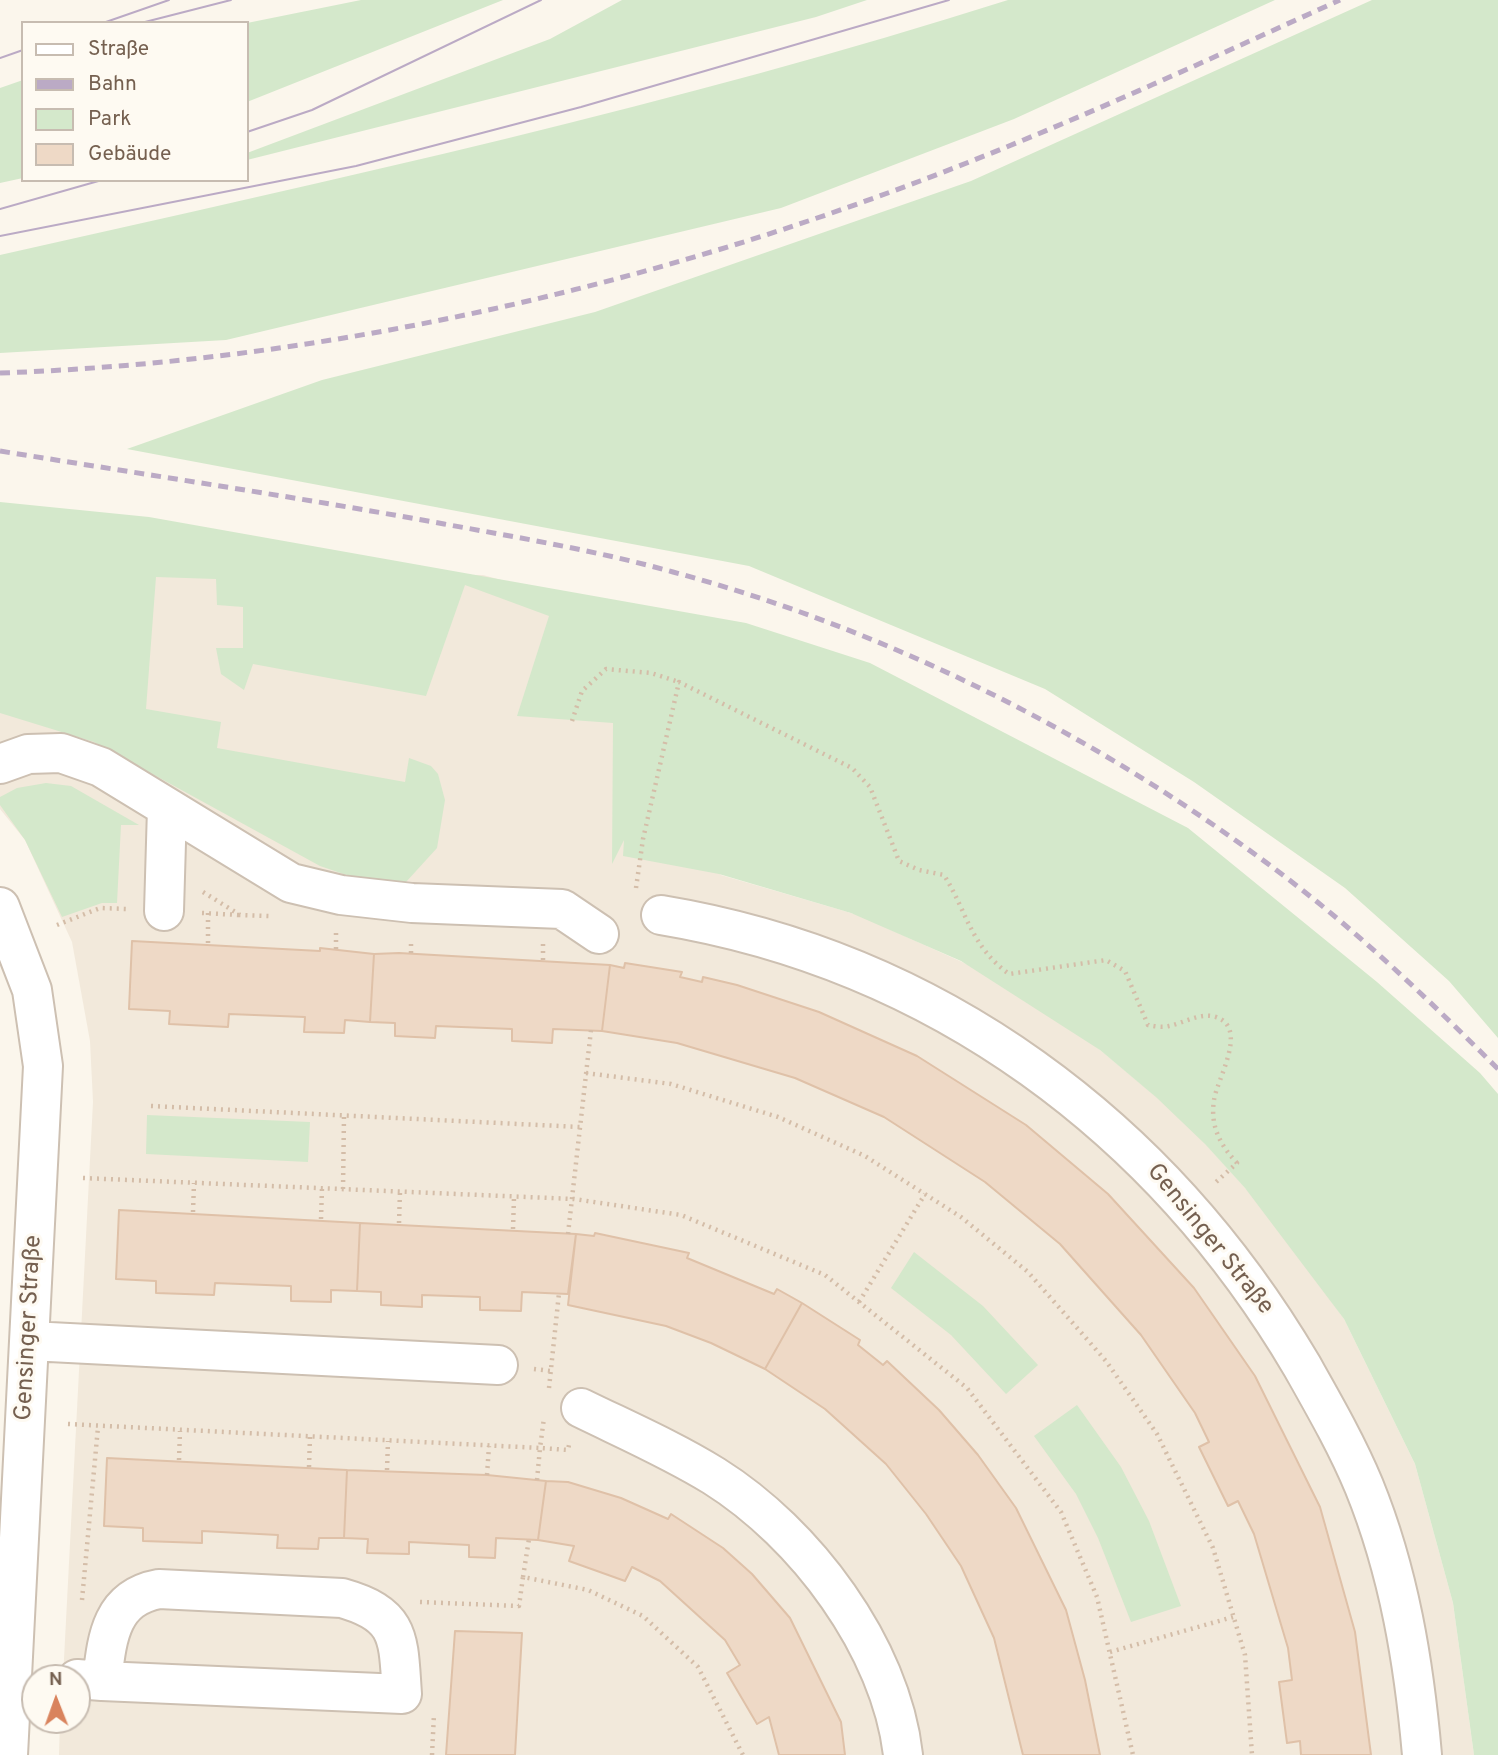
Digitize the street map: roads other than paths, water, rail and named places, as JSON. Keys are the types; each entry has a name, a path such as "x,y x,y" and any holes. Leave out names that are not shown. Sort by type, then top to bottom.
{"street":[{"path":"0,764 28,754 61,753 101,767 291,883 341,895 412,903 562,909 599,934"},
{"path":"150,911 167,808"},
{"name":"Gensinger Straße","path":"0,907 32,990 43,1066 30,1341 29,1664"},
{"name":"Gensinger Straße","path":"648,908 761,937 879,982 942,1011 1011,1052 1077,1101 1137,1152 1188,1207 1245,1278 1287,1342 1329,1413 1364,1486 1387,1555 1404,1619 1417,1693 1422,1755"},
{"path":"30,1341 498,1365"},
{"path":"558,1405 715,1477 758,1508 805,1556 869,1646 890,1696 902,1755"},
{"path":"159,1589 342,1598 367,1605 388,1620 399,1647 402,1694 375,1693 89,1680 124,1605 142,1592 159,1589"},
{"name":"Gensinger Straße","path":"8,1755 21,1707"}],"tram line":[{"path":"109,21 169,0"},
{"path":"149,21 231,0"},
{"path":"248,132 312,110 541,0"},
{"path":"0,236 356,166 581,107 949,0"},
{"path":"0,58 21,51"},
{"path":"0,209 95,182"}],"railway":[{"path":"0,373 117,366 235,354 351,337 583,288 809,221 920,181 1132,94 1340,0"},
{"path":"0,451 333,505 588,551 645,564 757,597 840,627 922,661 1002,699 1157,787 1301,889 1352,931 1498,1069"}]}
